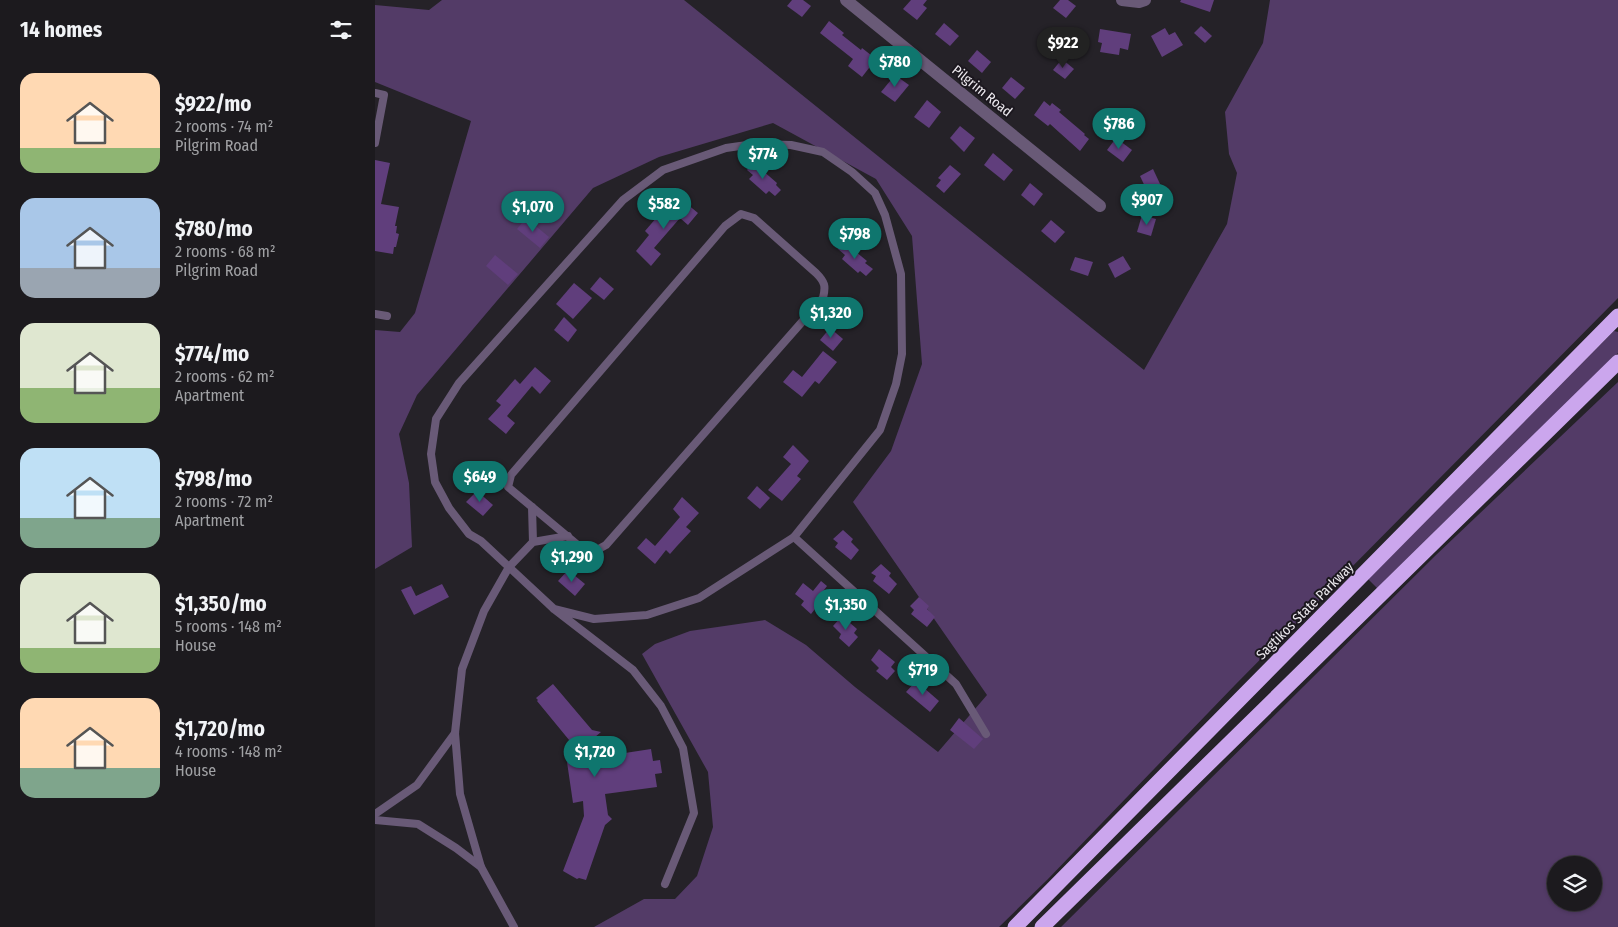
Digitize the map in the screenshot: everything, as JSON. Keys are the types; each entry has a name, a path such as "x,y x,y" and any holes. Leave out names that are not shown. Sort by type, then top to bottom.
{"highway":[{"name":"Sagtikos State Parkway","path":"1015,927 1618,316"},
{"path":"1042,927 1618,362"}],"street":[{"name":"Pilgrim Road","path":"846,0 1099,206"},
{"path":"1122,0 1142,1"}],"lane":[{"path":"375,93 384,95 375,143"},
{"path":"554,609 594,619 647,615 699,598 794,536 880,430 896,384 902,354 901,274 885,215 875,193 852,172 823,152 791,145 755,144 726,148 663,170 623,200 459,383 436,419 431,454 435,482 449,508 469,534 481,541 554,609 633,670 661,706 683,748 694,813 665,884"},
{"path":"741,214 754,218 823,280 826,287 823,298 606,545 595,551 585,551 568,536 508,487 511,475 725,226 741,214"},
{"path":"375,314 387,316"},
{"path":"532,508 533,542"},
{"path":"514,927 481,867 460,794 455,733 462,668 484,611 509,567 533,542 568,536"},
{"path":"794,536 956,684 986,734"},
{"path":"375,814 417,785 455,733"},
{"path":"375,820 418,824 440,836 481,867"}],"shaded area":[{"path":"442,0 684,0 1144,370 1227,224 1237,173 1229,154 1225,112 1263,43 1270,0 1618,0 1618,298 1235,685 1048,879 999,927 594,927 644,899 675,899 697,876 713,827 708,772 642,654 655,644 690,631 765,620 806,645 855,687 938,752 987,695 853,502 891,451 922,364 912,236 876,179 773,123 659,157 593,188 417,395 399,434 409,483 412,547 375,569 375,330 400,332 415,313 471,121 375,82 375,5 429,10"},
{"path":"1614,331 1618,332 1618,353 1378,589 1368,579"},
{"path":"1618,382 1618,927 1061,927 1436,555"}],"building":[{"path":"792,0 803,0 811,6 802,17 787,6"},
{"path":"911,0 927,0 923,5 927,8 917,20 903,9"},
{"path":"1060,0 1068,0 1076,6 1066,18 1053,8"},
{"path":"1181,0 1214,0 1210,12 1180,2"},
{"path":"829,21 844,33 842,35 876,59 862,77 848,66 853,59 820,33"},
{"path":"944,23 959,36 950,46 935,34"},
{"path":"1201,26 1212,36 1205,43 1194,33"},
{"path":"1165,28 1169,35 1175,32 1183,45 1162,57 1151,36"},
{"path":"1100,29 1131,34 1128,50 1120,48 1119,55 1100,52 1102,43 1098,42"},
{"path":"977,50 991,62 982,73 968,61"},
{"path":"1062,59 1074,69 1065,79 1053,70"},
{"path":"895,75 909,85 895,102 881,92"},
{"path":"1011,77 1025,88 1015,99 1002,88"},
{"path":"927,100 941,112 929,128 914,117"},
{"path":"1044,101 1050,106 1052,103 1061,110 1059,112 1089,139 1080,151 1050,124 1048,126 1034,115"},
{"path":"960,126 975,138 964,152 950,138"},
{"path":"1116,138 1132,150 1123,162 1107,150"},
{"path":"993,153 1013,170 1004,181 984,165"},
{"path":"375,160 390,163 381,204 399,207 395,226 397,226 396,233 399,234 393,254 375,251"},
{"path":"753,162 777,183 776,185 781,190 775,196 769,191 766,194 749,179 753,175 747,170"},
{"path":"950,165 961,174 944,193 936,186 941,180 938,178"},
{"path":"1153,169 1161,186 1148,193 1140,176"},
{"path":"1030,183 1043,194 1034,206 1021,195"},
{"path":"681,199 698,213 688,225 680,218 654,248 661,254 651,266 636,251 649,235 645,231 663,210 667,215"},
{"path":"1142,215 1156,219 1151,236 1137,232"},
{"path":"526,218 549,237 540,248 517,229"},
{"path":"1051,220 1065,232 1055,243 1041,231"},
{"path":"844,242 867,261 865,263 873,269 866,276 860,271 858,273 842,259 845,255 838,249"},
{"path":"495,255 518,274 508,285 486,266"},
{"path":"1123,256 1131,269 1115,278 1108,264"},
{"path":"1075,257 1093,262 1088,276 1070,270"},
{"path":"600,277 614,289 604,300 590,289"},
{"path":"574,283 592,298 573,319 556,304"},
{"path":"564,317 577,330 568,342 554,330"},
{"path":"830,328 843,339 833,351 820,340"},
{"path":"823,351 837,362 819,384 815,381 802,397 783,382 793,370 802,377"},
{"path":"535,367 551,381 540,394 532,386 507,416 515,423 506,434 488,419 501,405 496,401 515,379 520,384"},
{"path":"793,445 809,461 797,476 801,479 782,501 768,490 791,464 783,457"},
{"path":"757,486 770,498 760,509 747,498"},
{"path":"477,491 493,505 483,516 466,502"},
{"path":"682,497 699,513 686,527 691,531 670,554 666,550 655,564 637,548 646,538 655,546 680,517 673,509"},
{"path":"843,530 853,539 851,542 859,550 851,560 835,547 838,543 833,539"},
{"path":"881,564 891,573 889,576 897,584 889,594 873,581 876,576 871,573"},
{"path":"568,570 585,584 575,596 558,581"},
{"path":"821,581 827,586 816,601 819,604 811,614 801,605 804,601 795,594 803,583 813,591"},
{"path":"442,584 449,597 414,615 401,590 411,586 416,596"},
{"path":"919,597 929,606 927,609 935,617 927,627 911,614 914,610 910,606"},
{"path":"842,616 857,629 854,633 858,637 849,647 839,638 841,634 833,626"},
{"path":"879,649 895,662 891,667 895,671 887,680 876,671 879,668 871,660"},
{"path":"916,681 939,701 930,712 906,692"},
{"path":"553,684 592,730 601,732 595,737 599,757 651,749 653,761 660,760 662,773 655,774 657,787 605,794 608,815 612,819 605,825 586,880 577,879 563,871 584,816 583,801 573,803 567,762 576,760 572,747 574,746 536,698"},
{"path":"959,718 983,739 974,749 950,730"}]}
